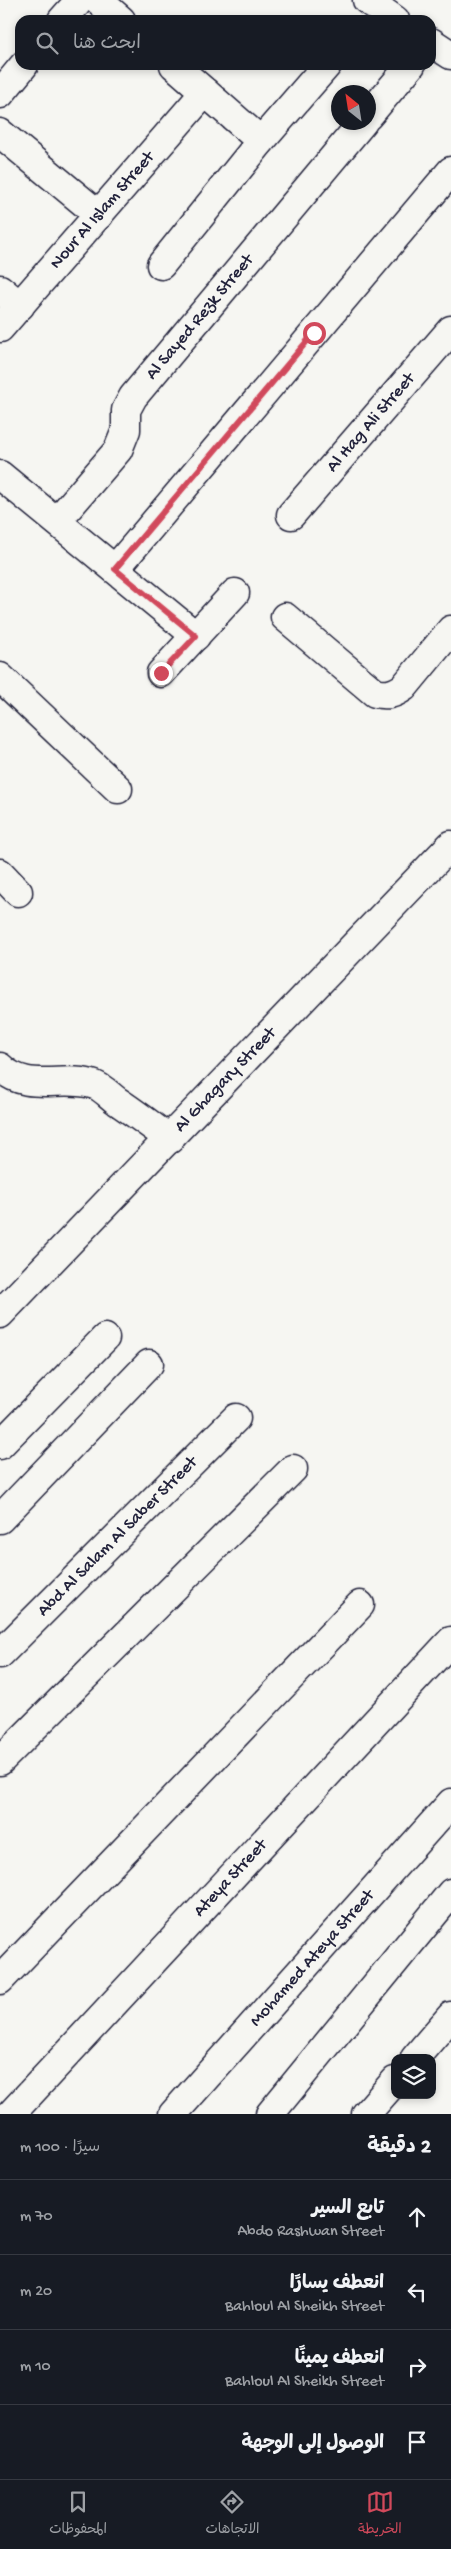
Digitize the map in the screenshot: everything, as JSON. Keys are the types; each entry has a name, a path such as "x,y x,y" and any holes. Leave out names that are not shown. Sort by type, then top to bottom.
{"street":[{"path":"98,0 115,15"},
{"path":"436,45 451,55"},
{"path":"2,87 19,70"},
{"path":"180,70 262,141"},
{"path":"161,265 323,70"},
{"path":"376,107 407,70"},
{"name":"Nour Al Islam Street","path":"0,328 10,297 99,215 205,92"},
{"name":"Al Sayed Rezk Street","path":"57,521 118,450 126,430 126,410 133,397 356,130"},
{"path":"0,133 99,215"},
{"path":"115,569 451,171"},
{"name":"Al Hag Ali Street","path":"291,515 451,330"},
{"path":"0,475 196,636"},
{"path":"161,673 235,593"},
{"path":"285,617 375,693 382,695 396,693 404,687 451,630"},
{"path":"0,677 118,789"},
{"name":"Al Ghagary Street","path":"0,1314 451,845"},
{"path":"0,1067 23,1080 38,1084 80,1082 97,1086 170,1139"},
{"path":"0,1445 105,1338"},
{"path":"0,1519 149,1364"},
{"name":"Abd Al Salam Al Saber Street","path":"0,1654 236,1418"},
{"path":"0,1762 293,1469"},
{"path":"0,1980 360,1605"},
{"name":"Ateya Street","path":"11,2114 451,1641"},
{"name":"Mohamed Ateya Street","path":"173,2114 451,1803"},
{"path":"270,2114 451,1893"},
{"path":"418,2054 451,2016"},
{"path":"366,2114 391,2086"}],"route":[{"path":"161,673 196,636 115,569 314,333"}]}
